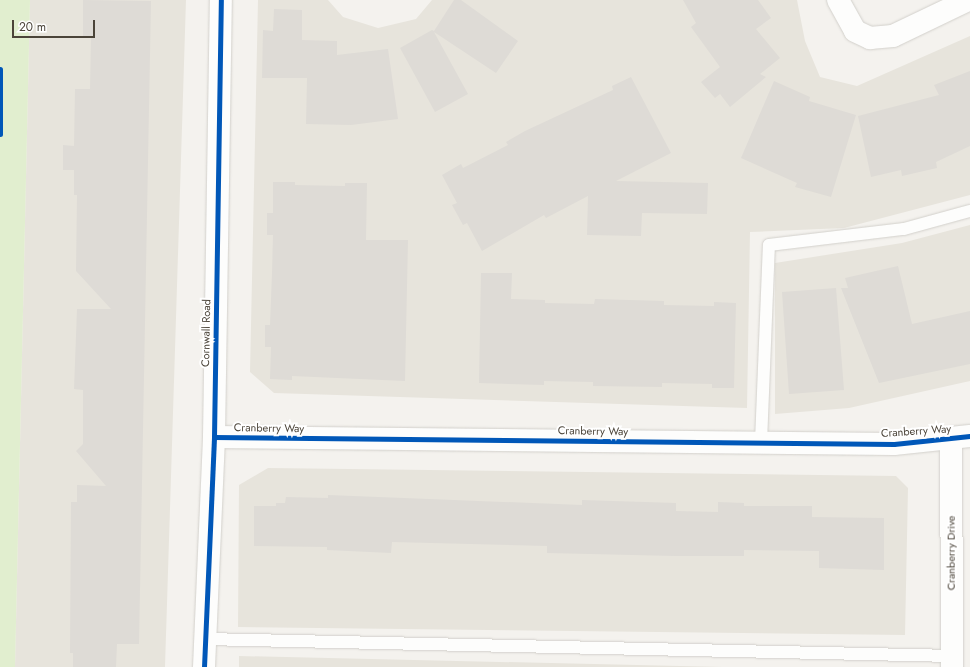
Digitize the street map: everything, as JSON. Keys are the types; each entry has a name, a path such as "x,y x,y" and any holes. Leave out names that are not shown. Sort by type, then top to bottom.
{"street":[{"name":"Cornwall Road","path":"204,667 214,437 221,0"},
{"path":"838,0 855,31 870,38 893,36 968,0"},
{"name":"Cranberry Way","path":"214,437 894,444 960,438"},
{"name":"Cranberry Drive","path":"952,662 960,438"}],"lane":[{"path":"761,442 769,245 904,229 970,211"},
{"path":"205,639 952,662"}],"shaded area":[{"path":"30,0 186,0 165,667 15,667"},
{"path":"258,0 328,0 343,17 378,28 416,19 432,0 797,0 805,41 820,77 857,86 970,36 970,195 844,228 750,232 747,408 274,393 250,372"},
{"path":"970,225 970,381 849,408 775,414 775,263 902,243"},
{"path":"268,468 896,476 908,488 905,635 238,627 239,485"},
{"path":"239,656 723,667 239,667"}],"green space":[{"path":"0,0 30,0 15,667 0,667"}],"building":[{"path":"83,0 151,1 139,644 117,644 116,667 73,667 73,653 70,653 71,502 77,502 77,485 106,486 76,451 83,444 83,390 74,389 77,309 111,309 76,271 77,195 74,195 74,170 63,170 63,145 74,146 75,89 90,89 91,37 83,37"},
{"path":"454,0 461,0 518,41 496,73 434,32 468,94 435,112 400,48 432,30 434,31"},
{"path":"683,0 758,0 771,18 756,29 780,58 760,74 766,77 730,107 720,94 715,98 701,82 720,67 691,27 696,23"},
{"path":"274,9 302,10 302,40 337,41 337,55 388,49 398,119 351,125 306,124 307,78 262,78 263,30 273,31"},
{"path":"970,71 970,146 936,162 937,168 902,176 901,170 871,177 858,116 939,95 934,85"},
{"path":"631,77 671,153 616,181 708,183 707,214 642,213 641,236 587,235 588,196 546,218 544,215 482,251 467,223 463,225 452,205 457,203 442,175 461,164 463,168 508,145 506,142 525,131 613,90 612,86"},
{"path":"774,81 810,97 809,101 856,115 831,197 795,187 797,183 741,158"},
{"path":"273,182 295,182 295,185 345,186 345,183 367,183 366,240 408,240 405,381 292,376 292,380 270,379 271,347 265,347 265,325 270,325 273,235 267,235 267,213 273,213"},
{"path":"898,266 912,324 970,311 970,364 879,383 841,288 848,288 845,278"},
{"path":"481,273 512,273 511,299 545,300 545,303 594,304 595,299 664,301 664,305 714,306 714,302 736,303 734,388 712,388 712,384 662,383 662,387 593,386 593,382 544,381 544,385 479,383"},
{"path":"836,288 844,390 789,394 782,292"},
{"path":"328,495 582,505 582,500 676,503 676,511 718,512 718,502 744,503 744,506 812,506 812,517 884,518 884,570 819,568 819,551 744,550 744,556 675,556 547,553 547,546 392,542 391,553 327,550 327,547 254,546 254,506 276,506 276,503 285,503 286,497 328,498"}],"cycle path":[{"path":"204,667 214,437 221,0"},
{"path":"0,69 0,134"},
{"path":"214,437 894,444 970,436"}]}
